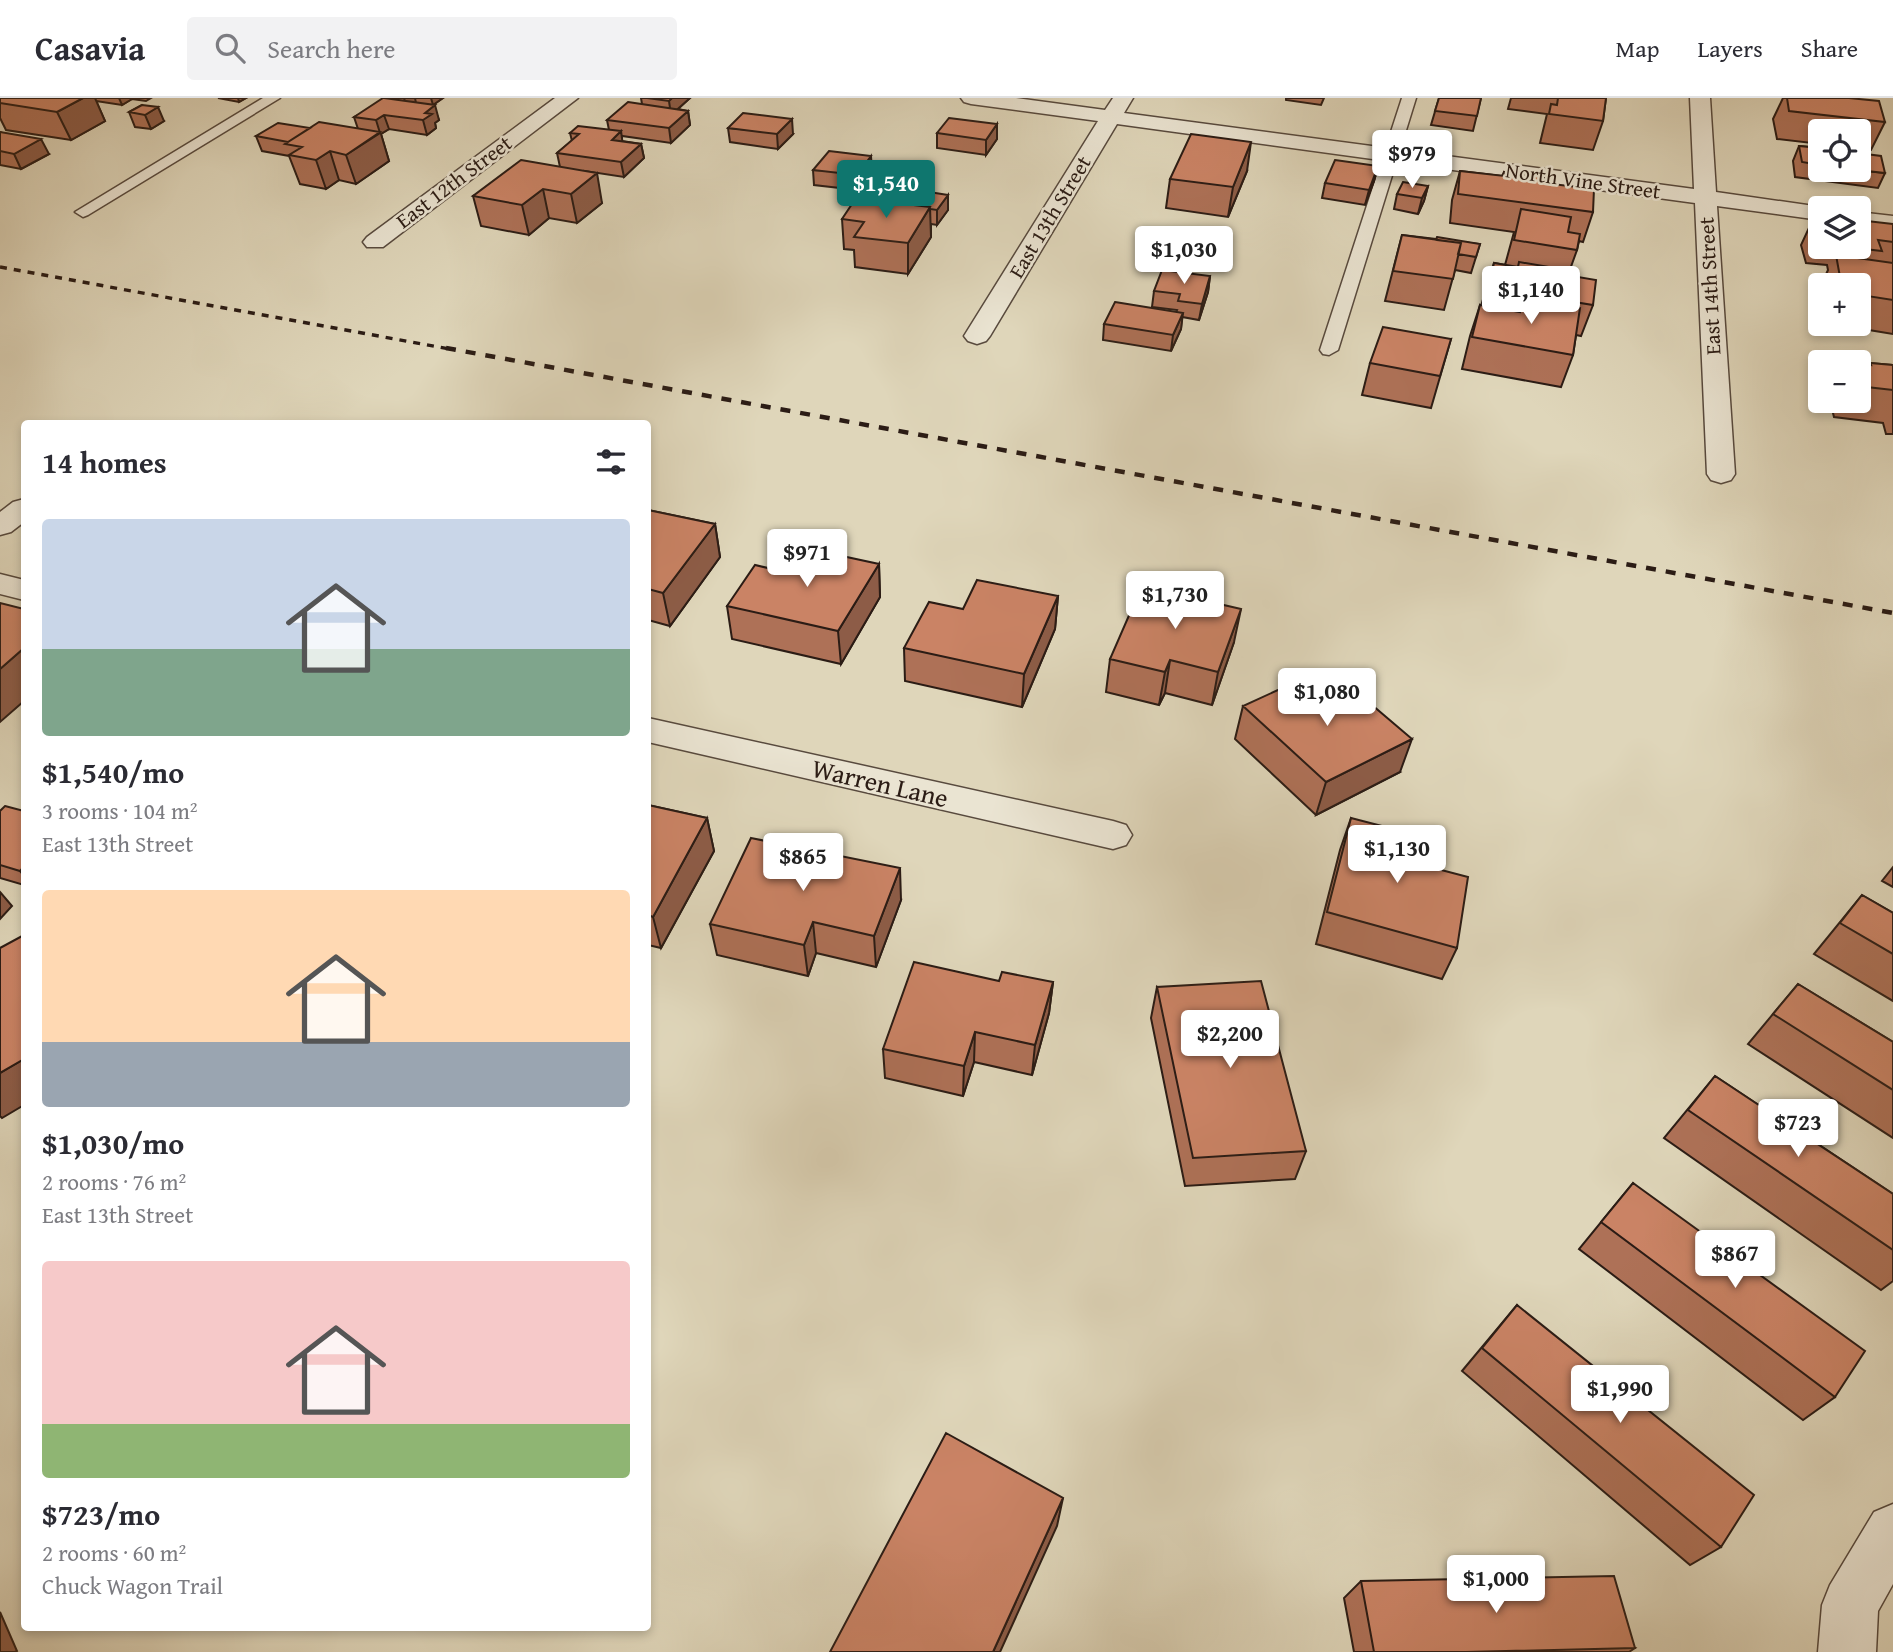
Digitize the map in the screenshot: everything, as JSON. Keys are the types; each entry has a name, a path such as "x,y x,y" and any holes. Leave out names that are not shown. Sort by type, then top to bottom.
{"street":[{"name":"East 12th Street","path":"374,242 568,98"},
{"name":"North Vine Street","path":"971,98 1117,107 1391,155 1808,211"},
{"name":"East 14th Street","path":"1700,98 1721,474"},
{"name":"East 13th Street","path":"977,336 1117,107"},
{"path":"1871,220 1893,223"},
{"path":"0,526 21,510"},
{"path":"0,584 21,589"},
{"name":"Warren Lane","path":"651,731 1113,835"},
{"path":"1847,1652 1850,1605 1893,1531"}],"lane":[{"path":"83,212 273,98"},
{"path":"1329,350 1409,98"}],"building":[{"path":"0,98 83,98 57,112 0,103"},
{"path":"383,98 435,105 425,113 432,114 423,120 384,115 376,120 354,117"},
{"path":"647,98 672,98 669,101"},
{"path":"1439,98 1481,98 1477,116 1435,111"},
{"path":"1558,98 1606,98 1603,121 1549,114 1551,104 1557,105"},
{"path":"1787,98 1879,101 1885,122 1871,119 1789,111"},
{"path":"628,102 688,111 669,128 607,120"},
{"path":"142,105 158,107 145,115 129,112"},
{"path":"743,113 792,119 777,134 728,128"},
{"path":"949,118 997,124 986,140 937,133"},
{"path":"319,122 380,132 346,155 330,151 316,160 289,155 302,147 285,144"},
{"path":"278,123 310,128 288,142 256,136"},
{"path":"578,126 621,131 612,140 641,144 621,162 557,153 579,134 570,133"},
{"path":"0,132 41,139 14,154 0,151"},
{"path":"1191,134 1251,142 1233,187 1170,179"},
{"path":"1799,146 1808,147 1808,163 1802,162"},
{"path":"829,151 871,156 857,175 813,170"},
{"path":"1871,155 1881,156 1885,173 1871,171"},
{"path":"521,160 597,173 571,194 543,189 522,205 473,196"},
{"path":"1335,160 1378,166 1369,190 1325,183"},
{"path":"1460,171 1504,176 1504,172 1544,177 1543,183 1594,189 1593,212 1458,194"},
{"path":"1403,182 1428,186 1422,198 1397,194"},
{"path":"910,189 948,195 937,210 898,203"},
{"path":"856,198 930,207 908,243 854,237 864,222 842,219"},
{"path":"1521,209 1571,217 1568,232 1580,234 1577,250 1514,240"},
{"path":"1871,221 1893,224 1893,242 1878,240 1882,251 1871,250"},
{"path":"1402,235 1461,243 1453,279 1393,271"},
{"path":"1437,237 1480,244 1476,257 1458,254 1461,243 1436,240"},
{"path":"1837,259 1893,263 1893,300 1871,297 1871,273 1839,273"},
{"path":"1519,262 1561,269 1560,274 1596,280 1593,305 1488,288 1494,263 1518,267"},
{"path":"1162,270 1210,276 1202,304 1178,301 1180,294 1154,291"},
{"path":"1523,299 1580,308 1573,355 1472,337 1480,305 1520,312"},
{"path":"1115,302 1183,313 1173,335 1104,324"},
{"path":"1383,327 1451,339 1440,376 1370,363"},
{"path":"1871,363 1893,365 1893,390 1871,387"},
{"path":"651,511 715,524 663,593 651,590"},
{"path":"805,548 879,564 838,631 727,606 755,565 789,573"},
{"path":"977,580 1058,596 1024,674 904,648 929,602 963,609"},
{"path":"1144,581 1175,588 1172,593 1241,609 1218,672 1170,660 1165,672 1110,659"},
{"path":"0,603 21,608 21,651 0,669"},
{"path":"1302,679 1327,700 1352,688 1412,739 1326,782 1243,706"},
{"path":"5,806 21,810 20,871 0,865 0,811"},
{"path":"651,806 707,818 653,917"},
{"path":"1351,818 1432,839 1426,866 1468,877 1457,948 1327,912"},
{"path":"751,838 900,868 874,936 813,922 804,945 710,924"},
{"path":"1862,895 1893,913 1893,954 1840,923"},
{"path":"21,937 21,1061 0,1073 0,948"},
{"path":"914,962 999,981 1002,972 1053,982 1035,1045 975,1032 964,1066 883,1049"},
{"path":"1261,981 1306,1151 1193,1158 1157,987"},
{"path":"1798,984 1893,1042 1893,1090 1773,1014"},
{"path":"1715,1076 1893,1194 1893,1250 1688,1110"},
{"path":"1633,1183 1865,1351 1835,1397 1601,1222"},
{"path":"1517,1305 1754,1495 1721,1547 1482,1348"},
{"path":"946,1433 1063,1498 993,1652 830,1652"},
{"path":"1614,1576 1635,1648 1374,1652 1361,1581"}],"railway":[{"path":"0,267 455,350"},
{"path":"446,348 1893,613"}]}
